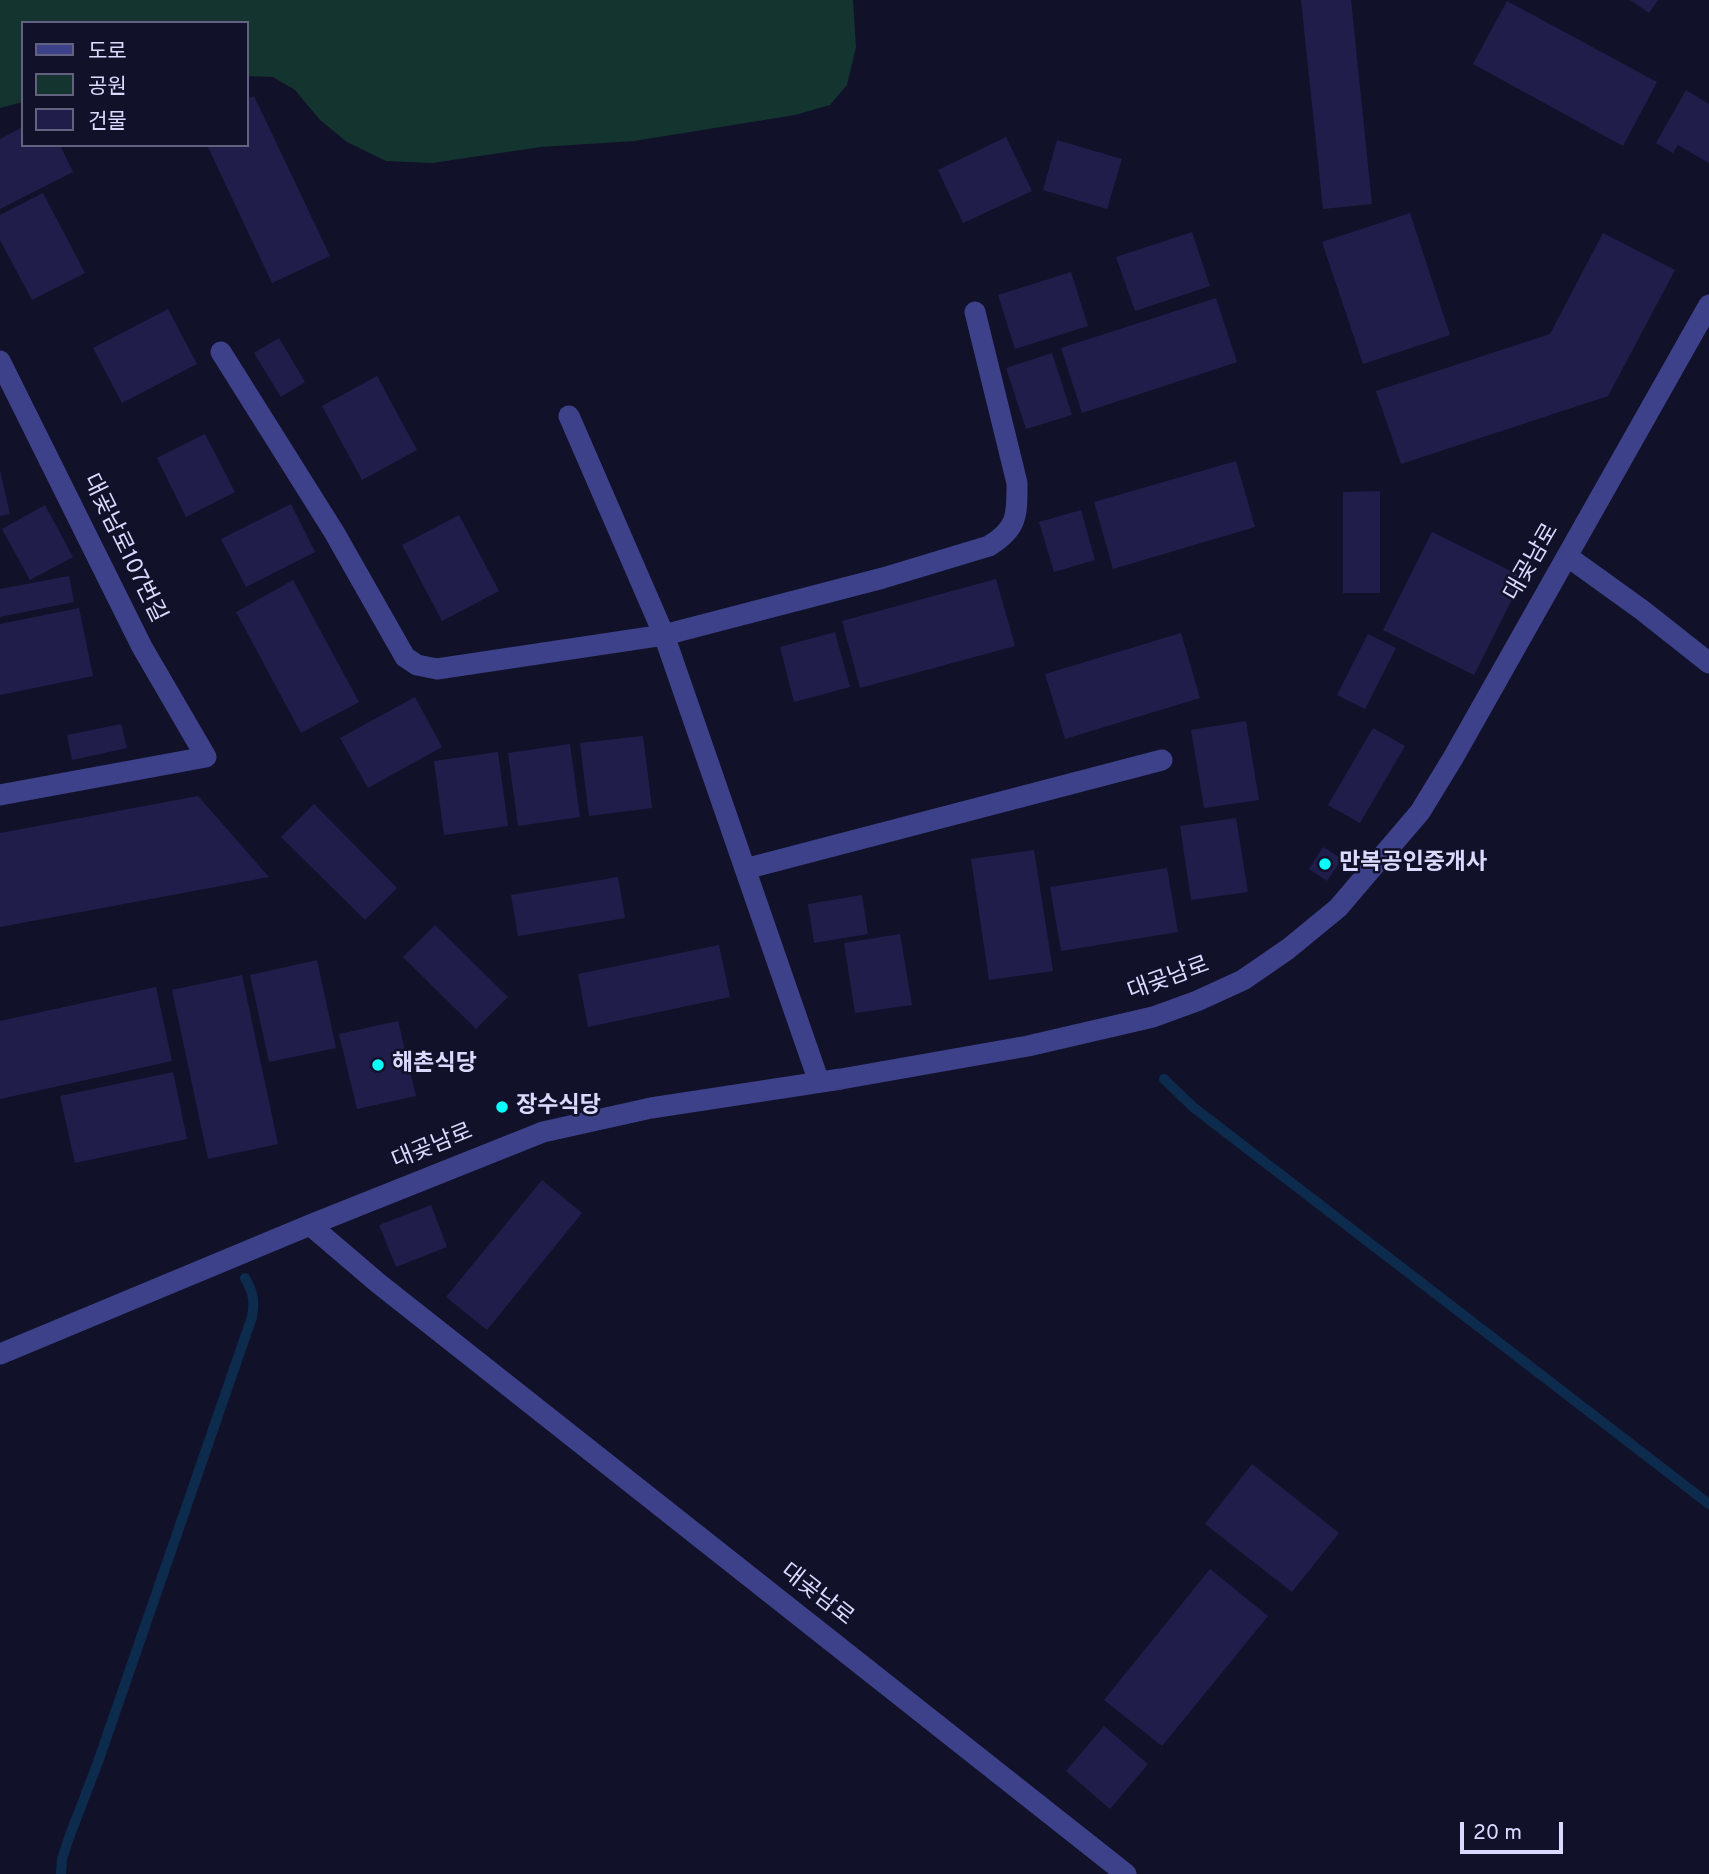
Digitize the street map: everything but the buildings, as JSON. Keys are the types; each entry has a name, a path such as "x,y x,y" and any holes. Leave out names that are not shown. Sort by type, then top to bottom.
{"street":[{"name":"대곶남로","path":"2,1347 543,1132 651,1108 1028,1045 1153,1017 1243,980 1288,949 1338,908 1420,812 1709,305"},
{"path":"221,352 334,532 405,657 417,665 437,669 664,635 883,578 989,546 1003,538 1014,525 1017,483 975,312"},
{"name":"대곶남로107번길","path":"0,361 142,647 206,757 0,795"},
{"path":"569,416 664,635 819,1082"},
{"path":"1567,556 1643,610 1709,663"},
{"path":"745,869 1162,760"},
{"name":"대곶남로","path":"310,1225 378,1283 1126,1874"}],"green space":[{"path":"0,0 853,0 856,47 847,85 830,105 795,115 634,141 541,147 432,163 386,161 347,142 320,120 295,90 273,77 248,76 248,21 21,21 21,103 0,108"}],"waterway":[{"path":"1164,1079 1193,1107 1709,1504"},
{"path":"61,1874 62,1859 70,1835 98,1762 252,1317 253,1296 245,1278"}],"place":[{"name":"만복공인중개사","path":"1325,864"},
{"name":"해촌식당","path":"378,1065"},
{"name":"장수식당","path":"502,1107"}]}
